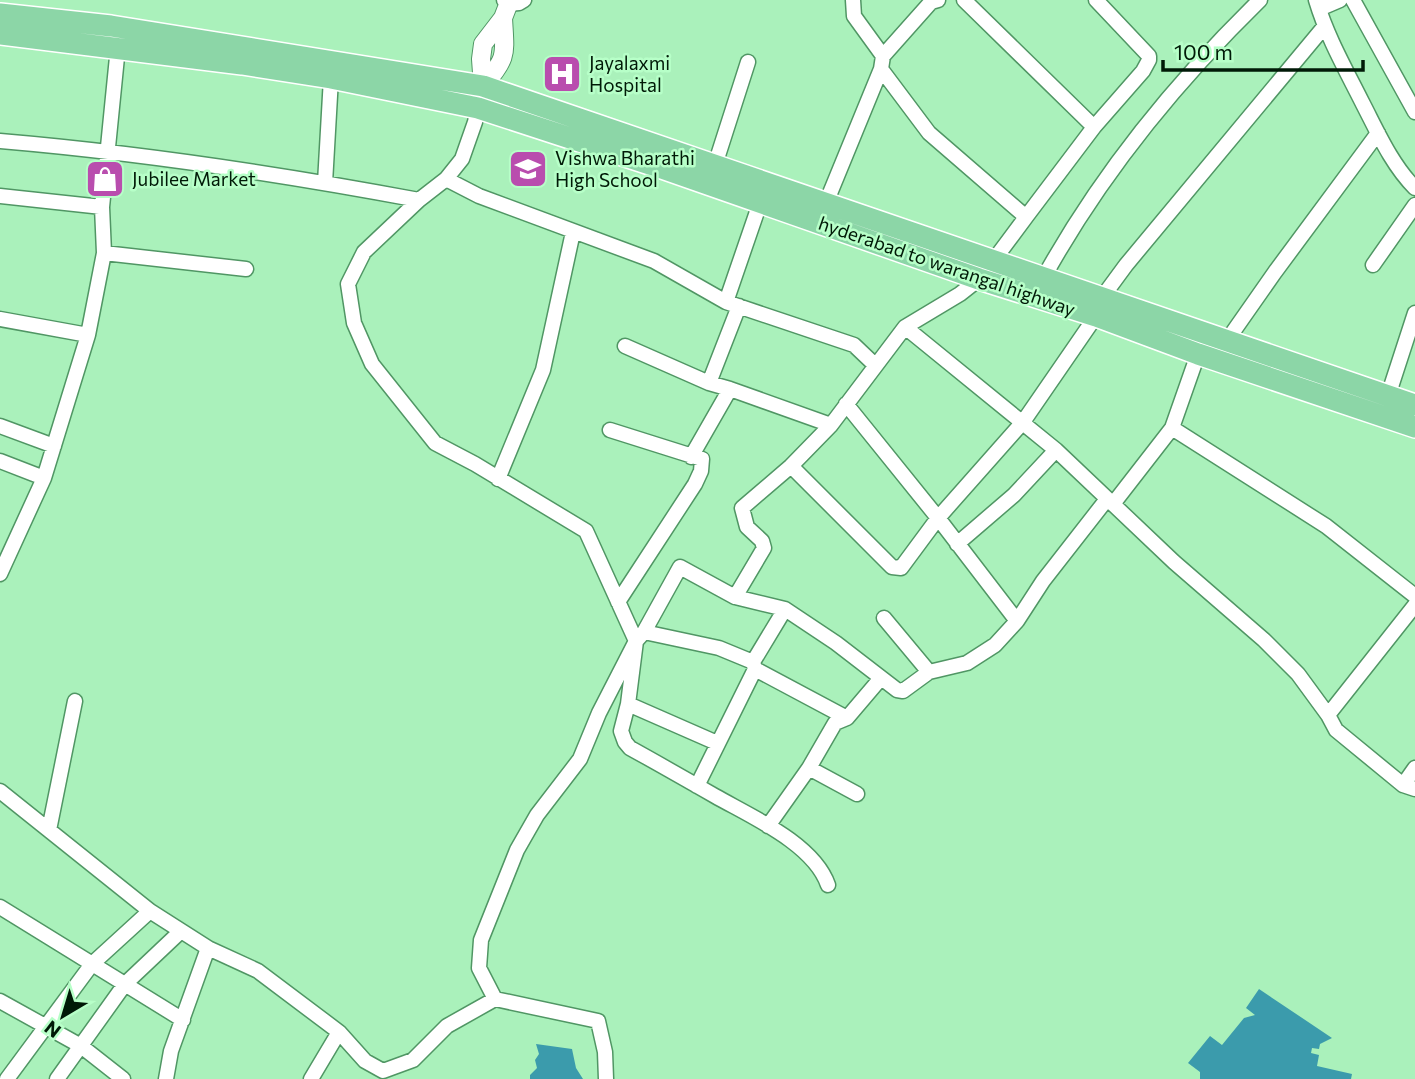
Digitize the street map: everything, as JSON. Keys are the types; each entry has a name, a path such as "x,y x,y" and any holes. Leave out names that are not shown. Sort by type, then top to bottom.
{"main road":[{"path":"0,13 111,26 483,86 1044,277 1098,308 1226,342 1415,405"},
{"name":"hyderabad to warangal highway","path":"0,34 118,47 331,78 478,107 979,279 1098,308 1198,354 1415,427"}],"street":[{"path":"853,0 855,16 929,133 1026,217"},
{"path":"826,203 882,62 931,2 938,0"},
{"path":"964,0 1094,127"},
{"path":"994,260 1094,127 1143,71 1149,60 1144,50 1096,0"},
{"path":"1340,0 1317,5 1324,27 1378,133 1405,178 1415,188"},
{"path":"1353,0 1415,112"},
{"path":"1044,277 1072,228 1146,125 1252,2"},
{"path":"510,4 483,44 483,86 462,159 446,179 419,200 364,252 348,284 354,323 372,364 435,443 586,531 618,602 640,637 621,731 630,748 768,826 817,864 825,874 828,886"},
{"path":"791,466 892,567 901,568 905,565 938,517 1023,422 1126,265 1324,27"},
{"path":"1,569 44,478 89,335 104,253 102,206 118,47"},
{"path":"715,165 748,62"},
{"path":"325,183 331,78"},
{"path":"1226,342 1378,133"},
{"path":"0,141 109,150 419,200"},
{"path":"446,179 479,196 654,261 733,304 854,345 875,365"},
{"path":"0,196 102,206"},
{"path":"709,383 760,203"},
{"path":"1373,265 1415,205"},
{"path":"498,479 543,370 573,232"},
{"path":"104,253 246,270"},
{"path":"735,597 764,548 762,541 747,527 742,508 791,466 831,425 905,327 960,294 979,279"},
{"path":"1388,396 1415,313"},
{"path":"0,319 89,335"},
{"path":"905,327 1056,450 1174,562 1264,640 1298,674 1336,730 1409,787 1415,768"},
{"path":"625,346 709,383 831,425"},
{"path":"495,999 479,968 481,940 517,850 537,815 580,760 599,713 680,567 735,597 785,609 836,643 897,690 903,691 929,673 967,663 995,645 1017,621 1043,581 1171,428 1198,354"},
{"path":"691,457 730,389"},
{"path":"846,404 938,517 1017,621"},
{"path":"0,426 54,446"},
{"path":"1171,428 1326,526 1415,596"},
{"path":"610,430 702,459 698,478 618,602"},
{"path":"957,544 1014,495 1056,450"},
{"path":"0,461 44,478"},
{"path":"1328,715 1415,605"},
{"path":"697,786 754,665 785,609"},
{"path":"884,618 929,673"},
{"path":"640,637 719,648 847,718"},
{"path":"768,826 809,768 835,723 847,718 881,678"},
{"path":"49,830 75,701"},
{"path":"628,704 717,743"},
{"path":"809,768 857,794"},
{"path":"0,791 150,911 208,948 258,971 339,1032 365,1061 383,1072 413,1060 447,1026 495,999 598,1021 605,1052 606,1079"},
{"path":"0,907 183,1020"},
{"path":"7,1079 92,964 150,911"},
{"path":"57,1079 125,985 180,932"},
{"path":"166,1079 172,1051 208,948"},
{"path":"0,1001 81,1046 124,1079"},
{"path":"311,1079 339,1032"}],"water":[{"path":"1259,989 1332,1038 1320,1044 1319,1049 1312,1048 1311,1053 1319,1055 1317,1066 1352,1074 1351,1079 1200,1079 1200,1072 1188,1063 1210,1036 1222,1045 1244,1018 1255,1015 1246,1008"},
{"path":"536,1044 572,1049 576,1068 583,1079 530,1079 530,1075 537,1068 535,1060 539,1054"}],"place":[{"name":"Jayalaxmi Hospital","path":"562,74"},
{"name":"Vishwa Bharathi High School","path":"528,169"},
{"name":"Jubilee Market","path":"105,179"}]}
